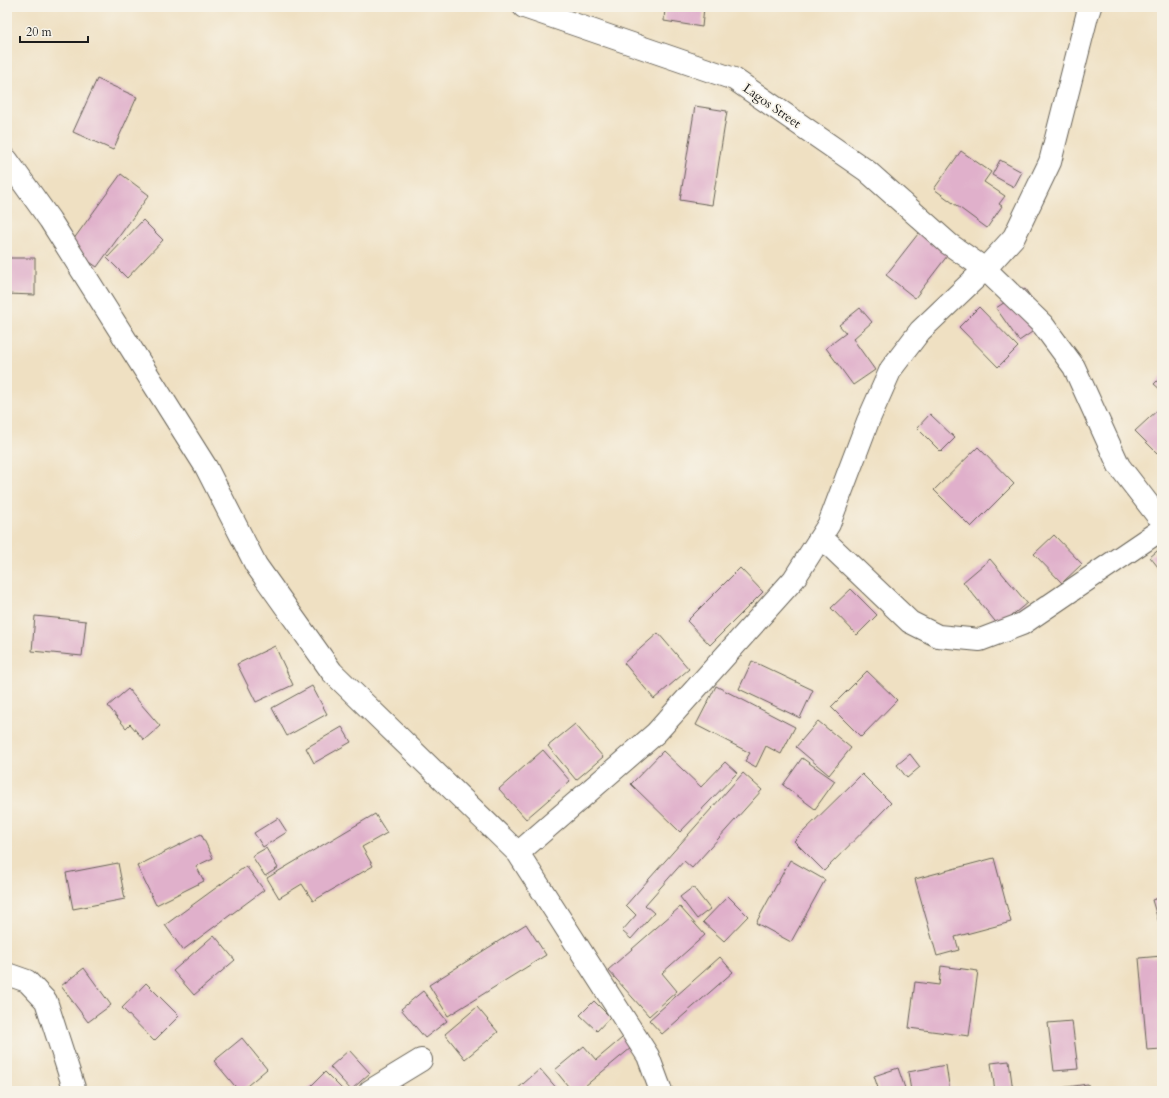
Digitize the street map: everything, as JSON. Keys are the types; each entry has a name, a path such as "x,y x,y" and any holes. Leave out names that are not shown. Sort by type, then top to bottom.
{"street":[{"name":"Lagos Street","path":"524,7 734,79 867,171 949,244 985,269 1043,325 1074,367 1119,466 1156,514 1162,519"},
{"path":"518,853 656,733 794,579 829,524 868,421 891,369 920,331 985,269 1014,237 1050,162 1090,7"},
{"path":"7,160 50,220 206,467 256,565 332,672 518,853 648,1056 661,1091"},
{"path":"820,537 910,622 938,636 980,640 1022,624 1162,529"},
{"path":"7,974 27,981 46,1001 75,1091"},
{"path":"370,1091 421,1060"}],"building":[{"path":"665,7 704,7 702,27 664,21"},
{"path":"97,79 137,97 113,150 73,132"},
{"path":"695,106 727,111 712,205 680,200"},
{"path":"961,151 991,172 984,182 1005,196 999,204 1002,206 987,228 934,189"},
{"path":"1000,160 1022,172 1014,187 992,175"},
{"path":"121,174 149,195 97,267 68,247"},
{"path":"143,220 163,240 127,278 107,258"},
{"path":"925,225 954,247 915,298 886,275"},
{"path":"7,258 35,258 35,295 7,294"},
{"path":"1025,289 1048,321 1019,341 996,308"},
{"path":"979,307 1018,347 998,367 959,327"},
{"path":"860,308 872,322 853,339 875,370 853,385 826,348 846,333 839,325"},
{"path":"1162,376 1162,391 1154,384"},
{"path":"1162,406 1162,448 1157,453 1135,431"},
{"path":"930,414 955,438 941,452 917,428"},
{"path":"978,447 1014,484 971,527 934,490"},
{"path":"1054,535 1082,564 1062,583 1034,554"},
{"path":"1162,547 1162,572 1150,557"},
{"path":"990,559 1027,603 999,626 963,582"},
{"path":"740,568 763,592 710,645 687,621"},
{"path":"851,589 877,615 857,635 831,608"},
{"path":"35,616 86,621 82,656 32,651"},
{"path":"658,633 689,669 654,699 624,663"},
{"path":"275,646 293,685 256,702 237,664"},
{"path":"752,661 813,690 800,718 739,689"},
{"path":"867,671 897,700 861,737 831,707"},
{"path":"312,686 327,714 287,736 272,708"},
{"path":"716,686 795,727 781,754 766,746 756,767 745,761 750,753 696,725"},
{"path":"128,689 160,726 144,740 130,724 126,728 108,706"},
{"path":"818,721 851,748 829,775 796,747"},
{"path":"575,724 603,757 576,780 548,746"},
{"path":"342,727 351,742 314,763 306,748"},
{"path":"543,750 570,781 526,819 499,789"},
{"path":"663,751 701,787 725,762 737,773 680,832 631,784"},
{"path":"910,754 920,767 907,778 897,765"},
{"path":"802,758 835,781 815,809 783,785"},
{"path":"743,773 762,790 692,868 684,861 645,905 654,913 631,939 622,931 636,915 626,905"},
{"path":"862,774 891,803 824,871 794,841"},
{"path":"375,814 387,833 362,847 373,866 313,901 302,884 279,898 267,878"},
{"path":"278,818 287,832 263,847 254,833"},
{"path":"201,834 213,858 196,866 204,881 156,905 137,866"},
{"path":"266,848 278,868 265,876 252,856"},
{"path":"994,858 1011,922 955,937 959,950 937,956 915,879"},
{"path":"790,860 825,880 791,942 756,923"},
{"path":"118,863 125,899 73,909 66,873"},
{"path":"246,866 264,890 183,950 165,925"},
{"path":"693,887 710,909 697,919 680,897"},
{"path":"728,896 748,916 724,941 703,922"},
{"path":"1162,897 1162,933 1152,900"},
{"path":"680,907 705,935 662,973 677,991 649,1016 608,970"},
{"path":"526,924 546,955 448,1016 429,985"},
{"path":"214,935 235,960 194,995 173,971"},
{"path":"1162,956 1162,1049 1147,1050 1139,958"},
{"path":"720,957 733,972 662,1034 649,1020"},
{"path":"941,966 978,971 969,1036 909,1028 915,982 939,985"},
{"path":"84,968 111,1005 88,1022 61,986"},
{"path":"146,983 179,1016 154,1041 122,1008"},
{"path":"423,991 447,1021 425,1038 401,1009"},
{"path":"594,1001 610,1017 597,1031 580,1015"},
{"path":"477,1007 498,1032 465,1059 445,1034"},
{"path":"1072,1021 1078,1069 1054,1071 1048,1023"},
{"path":"628,1033 637,1043 579,1091 572,1091 555,1070 584,1046 596,1060"},
{"path":"242,1038 267,1069 241,1091 239,1091 214,1061"},
{"path":"349,1050 370,1073 351,1090 330,1067"},
{"path":"1009,1061 1013,1091 995,1091 991,1063"},
{"path":"946,1065 950,1091 911,1091 908,1072"},
{"path":"898,1068 906,1091 879,1091 874,1076"},
{"path":"540,1069 559,1091 515,1091"},
{"path":"325,1072 344,1091 306,1091"},
{"path":"399,1082 407,1091 388,1091"},
{"path":"1088,1084 1089,1091 1053,1091 1053,1089"}]}
